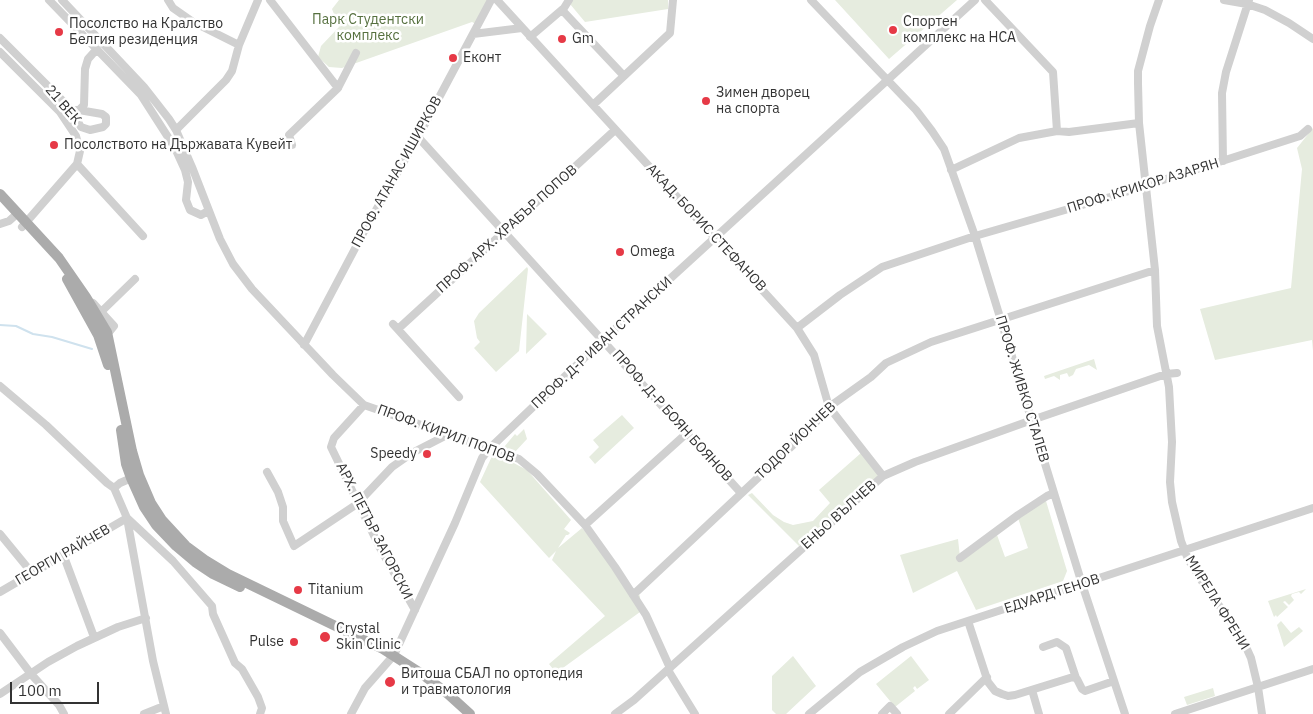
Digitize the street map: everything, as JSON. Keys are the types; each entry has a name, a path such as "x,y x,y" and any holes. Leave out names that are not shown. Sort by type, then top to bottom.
{"main road":[{"path":"0,194 24,224 59,258 86,297 102,334 112,377 126,464 135,477 144,507 156,525 180,550 202,567 232,584 392,658 448,694 470,714"},
{"path":"0,203 16,215"},
{"path":"24,224 66,279 102,334"},
{"path":"392,658 460,714"}],"street":[{"path":"49,0 141,96 176,148 188,182 186,200 190,210 195,214 201,215 208,211"},
{"name":"ПРОФ. КИРИЛ ПОПОВ","path":"62,0 144,87 176,130 208,211 233,264 252,289 364,405 519,459 537,474 585,524 633,595 646,615 669,669 696,714"},
{"path":"168,0 173,8 193,22 240,45"},
{"path":"176,130 226,80 232,71 258,0"},
{"path":"270,0 338,88"},
{"name":"ПРОФ. АТАНАС ИШИРКОВ","path":"304,345 368,224 418,137 492,0"},
{"name":"АКАД. БОРИС СТЕФАНОВ","path":"498,0 797,328 814,355 829,406 883,476"},
{"path":"530,37 562,10 569,0"},
{"path":"593,105 670,32 674,0"},
{"name":"ПРОФ. ЖИВКО СТАЛЕВ","path":"811,0 916,110 944,150 975,236 1082,584 1125,714"},
{"name":"ПРОФ. Д-Р ИВАН СТРАНСКИ","path":"351,714 365,688 392,658 482,458 489,448 603,340 975,0"},
{"path":"985,0 1054,72 1057,131"},
{"path":"1155,270 1139,123 1138,71 1159,0"},
{"path":"1224,0 1248,2 1313,39"},
{"path":"1223,161 1222,93 1226,72 1248,2"},
{"path":"562,10 624,76"},
{"path":"473,34 522,28"},
{"name":"21 ВЕК","path":"0,38 69,107 82,127 90,130 103,127 106,124 106,117 102,114 79,110"},
{"path":"69,107 73,110 79,110 85,102 85,68 88,59 96,49"},
{"path":"0,52 60,112 76,136 80,151 77,164 24,224"},
{"path":"292,145 289,135 338,88 356,53"},
{"path":"951,170 1019,138 1057,131 1069,132 1139,123"},
{"name":"ПРОФ. КРИКОР АЗАРЯН","path":"797,328 840,295 882,268 975,236 1146,186 1300,136 1308,129"},
{"name":"ПРОФ. АРХ. ХРАБЪР ПОПОВ","path":"459,396 396,326 505,231 616,130"},
{"name":"ПРОФ. Д-Р БОЯН БОЯНОВ","path":"418,137 741,493"},
{"path":"77,164 143,236"},
{"path":"0,224 9,221 16,215"},
{"name":"ТОДОР ЙОНЧЕВ","path":"633,595 810,429 829,406 871,377 886,363 931,342 1155,270"},
{"name":"МИРЕЛА ФРЕНИ","path":"1155,270 1158,326 1166,374 1172,442 1170,482 1172,502 1184,550 1205,586 1240,636 1251,658 1262,714"},
{"path":"102,311 135,279"},
{"path":"86,297 102,311 114,326 102,334"},
{"name":"ЕНЬО ВЪЛЧЕВ","path":"615,714 669,669 883,476 915,462 1032,420 1166,374 1177,373"},
{"path":"0,386 46,425 114,488 127,518 165,710 144,714"},
{"name":"АРХ. ПЕТЪР ЗАГОРСКИ","path":"364,405 332,442 333,453 380,548 415,610"},
{"path":"585,524 687,433"},
{"path":"267,472 278,492 283,507 283,521 294,546 358,504 392,467 412,453 447,434"},
{"path":"114,488 135,477"},
{"path":"960,558 1018,515 1054,493"},
{"name":"ЕДУАРД ГЕНОВ","path":"809,714 860,672 882,658 937,631 1313,508"},
{"path":"127,518 173,560 212,606 213,614 235,663 242,669 258,697 262,708 260,714"},
{"name":"ГЕОРГИ РАЙЧЕВ","path":"0,592 127,518"},
{"path":"0,534 32,572"},
{"path":"63,554 94,637"},
{"path":"0,694 48,662 94,637 146,618"},
{"path":"968,621 987,677 996,691 1008,696 1073,677 1076,678"},
{"path":"0,633 64,714"},
{"path":"1043,646 1057,642 1066,648 1076,678 1084,691 1114,681"},
{"path":"1176,714 1313,669"},
{"path":"949,714 987,677"},
{"path":"1032,690 1039,714"},
{"path":"882,714 890,706 897,714"}],"green space":[{"name":"Парк Студентски комплекс","path":"339,0 488,0 478,25 472,22 342,68 329,67 318,57 321,46 339,27 332,9"},
{"path":"573,0 668,0 668,9 585,22 570,4"},
{"name":"Спортен комплекс на НСА","path":"835,0 957,0 889,59"},
{"path":"1313,128 1313,351 1312,340 1215,360 1200,309 1291,288 1302,169 1297,148"},
{"path":"527,267 519,351 496,372 474,348 480,342 477,338 474,321 479,313"},
{"path":"527,314 547,334 526,354"},
{"path":"1094,359 1097,370 1089,365 1076,369 1073,375 1069,377 1067,373 1060,375 1060,380 1054,376 1045,379 1044,376"},
{"path":"622,415 634,428 595,464 589,457 599,447 593,440"},
{"path":"524,429 527,439 514,453 508,452 504,447 515,434 517,436"},
{"path":"861,453 879,475 799,546 748,495 752,493 773,515 784,522 793,525 813,521 830,503 819,490"},
{"path":"493,454 527,470 571,520 564,529 570,533 566,535 558,548 582,528 640,596 640,612 556,673 549,664 605,616 552,560 556,551 549,558 480,482"},
{"path":"1046,501 1067,571 1063,581 976,610 957,571 913,593 900,555 958,539 960,557 997,535 1005,557 1028,548 1018,518"},
{"path":"1306,589 1301,594 1299,592 1292,594 1291,596 1294,600 1289,605 1285,601 1283,602 1288,607 1277,617 1276,615 1274,617 1268,601"},
{"path":"1281,621 1291,633 1299,627 1303,631 1284,647 1277,625"},
{"path":"793,656 816,686 786,714 776,714 772,710 772,676"},
{"path":"911,656 929,680 917,689 915,686 913,688 915,691 895,707 876,684"},
{"path":"1213,688 1215,696 1187,705 1184,697"}],"waterway":[{"path":"0,325 16,326 33,334 52,337 92,349"}],"place":[{"name":"Спортен комплекс на НСА","path":"893,30"},
{"name":"Посолство на Кралство Белгия резиденция","path":"59,32"},
{"name":"Gm","path":"562,39"},
{"name":"Еконт","path":"453,58"},
{"name":"Зимен дворец на спорта","path":"706,101"},
{"name":"Посолството на Държавата Кувейт","path":"54,145"},
{"name":"Omega","path":"620,252"},
{"name":"Speedy","path":"427,454"},
{"name":"Titanium","path":"298,590"},
{"name":"Crystal Skin Clinic","path":"325,637"},
{"name":"Pulse","path":"294,642"},
{"name":"Витоша СБАЛ по ортопедия и травматология","path":"390,682"}]}
